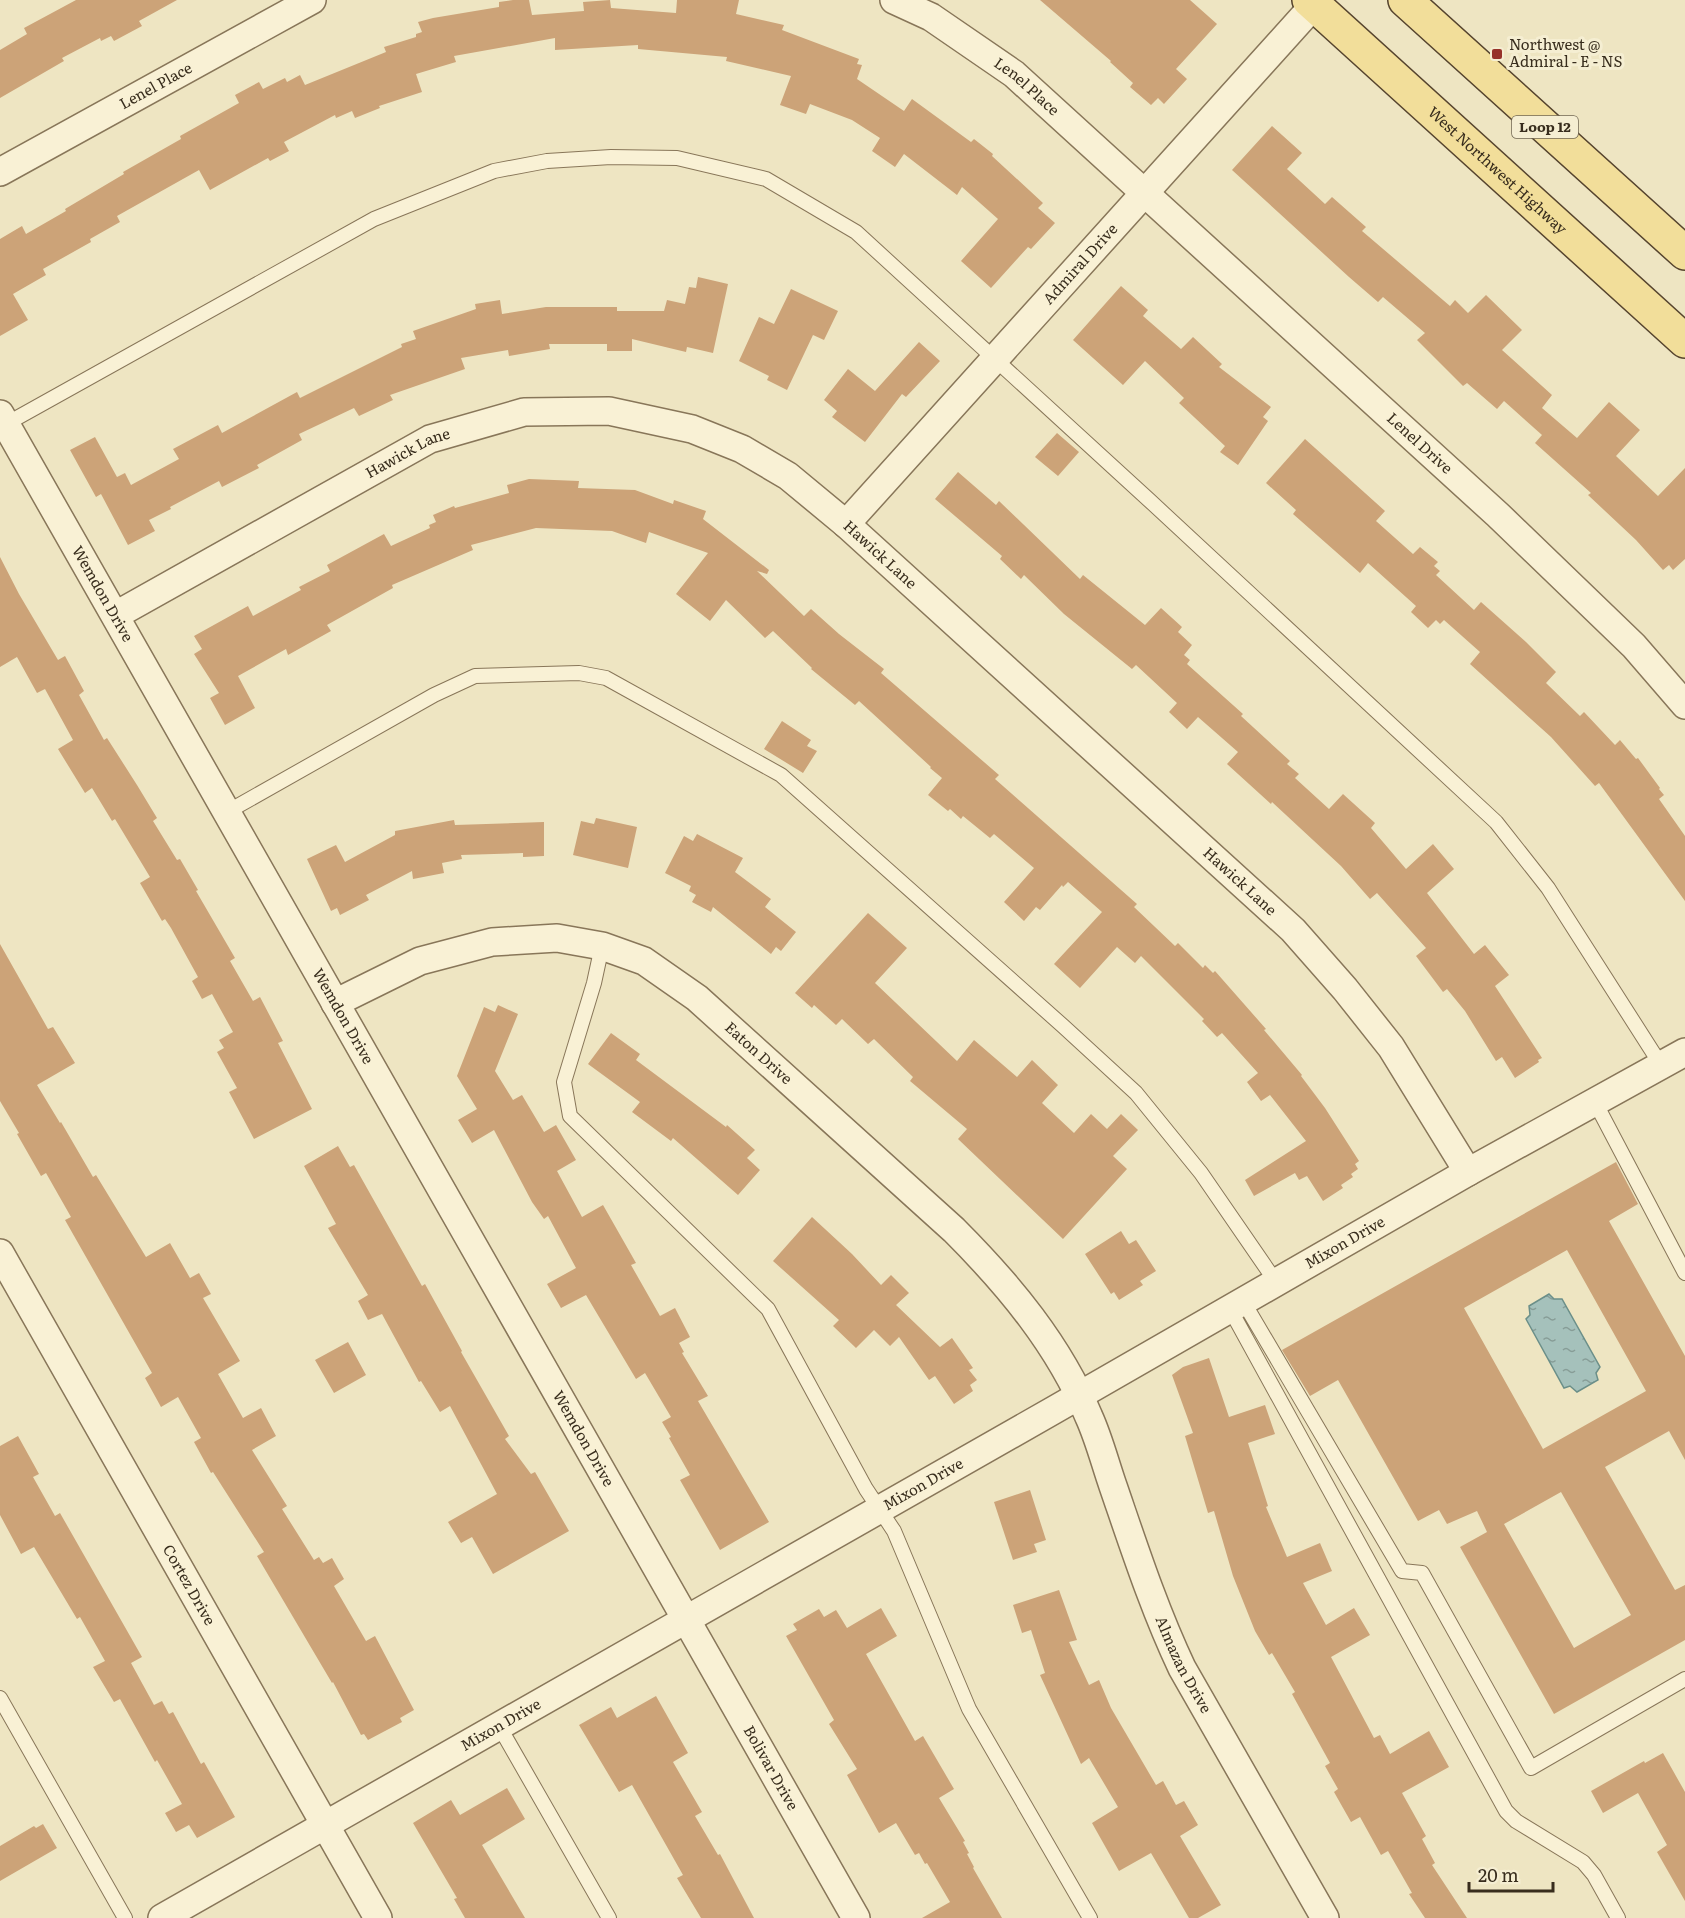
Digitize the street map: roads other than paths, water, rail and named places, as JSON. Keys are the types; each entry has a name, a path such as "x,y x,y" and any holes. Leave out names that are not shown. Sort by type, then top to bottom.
{"main road":[{"name":"Loop 12","path":"1405,0 1685,254"},
{"name":"West Northwest Highway","path":"1311,2 1685,341"}],"street":[{"name":"Lenel Place","path":"0,172 312,0"},
{"name":"Lenel Place","path":"894,0 931,17 1014,74 1145,192"},
{"name":"Admiral Drive","path":"846,524 1145,192 1311,2"},
{"name":"Lenel Drive","path":"1145,192 1498,515 1634,646 1685,705"},
{"name":"Hawick Lane","path":"116,615 430,439 524,412 609,411 692,429 742,449 788,476 846,524 1293,930 1345,989 1391,1047 1468,1172"},
{"name":"Wemdon Drive","path":"3,419 687,1619"},
{"name":"Eaton Drive","path":"335,1003 420,961 492,942 558,938 602,946 644,961 698,998 988,1263 1029,1313 1080,1395"},
{"name":"Mixon Drive","path":"162,1918 1468,1172 1685,1052"},
{"name":"Cortez Drive","path":"0,1253 378,1918"},
{"name":"Almazan Drive","path":"1080,1395 1169,1641 1182,1668 1325,1918"},
{"name":"Bolivar Drive","path":"687,1619 856,1918"}],"lane":[{"path":"3,419 374,219 494,171 557,160 612,157 677,158 766,178 856,232 1496,822 1548,888 1661,1065"},
{"path":"227,812 434,695 475,676 579,673 606,678 781,775 1063,1026 1136,1093 1201,1173 1276,1282"},
{"path":"602,946 594,983 564,1082 570,1116 768,1309 866,1489 894,1531 969,1709 1090,1918"},
{"path":"1595,1102 1685,1273"},
{"path":"1236,1305 1402,1571 1422,1572 1531,1768 1685,1679"},
{"path":"1236,1305 1506,1811 1516,1821 1583,1862 1594,1875 1618,1918"},
{"path":"0,1698 125,1918"},
{"path":"499,1726 609,1918"}],"water":[{"path":"1549,1294 1554,1299 1562,1299 1600,1367 1596,1373 1598,1380 1577,1392 1570,1386 1564,1388 1526,1319 1530,1315 1529,1306"}],"place":[{"name":"Northwest @ Admiral - E - NS","path":"1497,54"}]}
